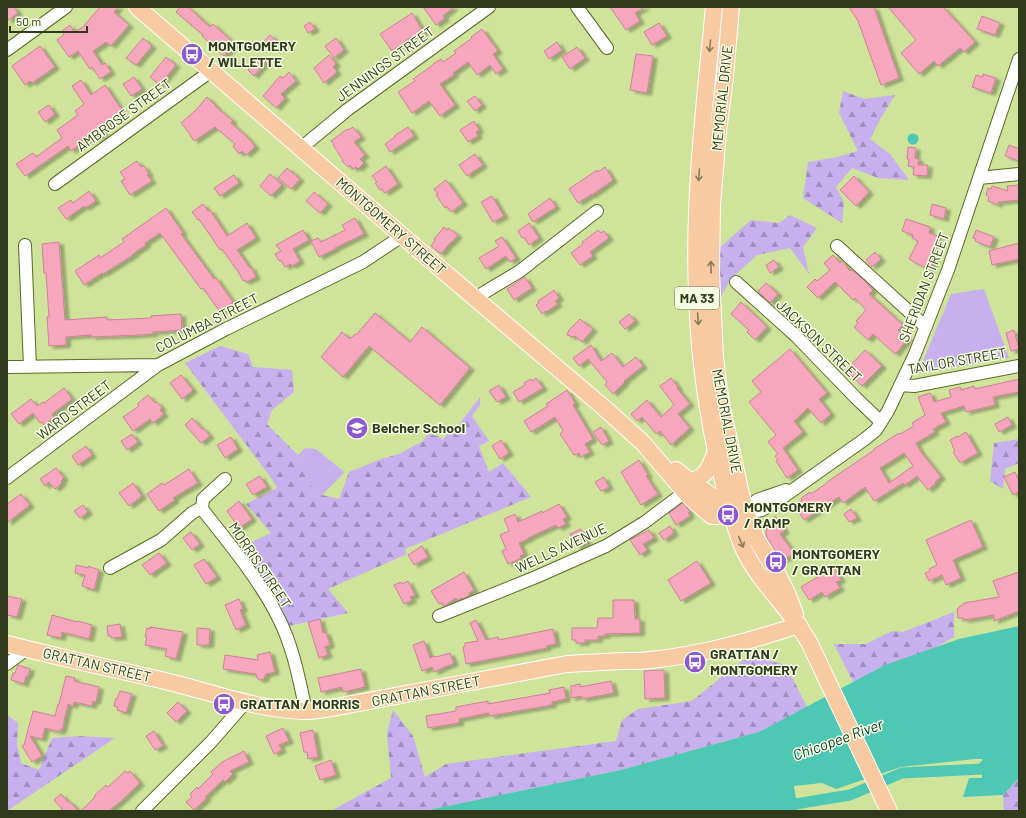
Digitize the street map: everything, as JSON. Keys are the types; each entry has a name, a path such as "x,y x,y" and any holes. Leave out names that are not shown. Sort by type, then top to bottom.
{"main road":[{"name":"MONTGOMERY STREET","path":"138,7 402,236 602,406 645,446 712,516 739,514"},
{"name":"MEMORIAL DRIVE","path":"714,7 698,183 696,268 697,294 702,357 709,413 716,451 721,476 739,514"},
{"name":"MEMORIAL DRIVE","path":"731,7 725,77 718,132 711,238 712,304 715,357 739,514 736,530 744,550 756,572 777,588 809,642 889,811"},
{"name":"MEMORIAL DRIVE","path":"690,492 707,471 716,451"},
{"name":"GRATTAN STREET","path":"7,644 180,685 246,703 280,709 306,711 348,705 567,664 648,661 670,658 739,644 799,625"}],"street":[{"path":"7,50 66,7"},
{"name":"JENNINGS STREET","path":"301,148 347,110 489,7"},
{"path":"577,7 607,48"},
{"name":"SHERIDAN STREET","path":"739,514 762,510 800,486 866,439 876,430 888,411 915,354 948,270 1019,59"},
{"name":"AMBROSE STREET","path":"55,184 211,71"},
{"path":"979,178 1019,174"},
{"path":"475,298 520,271 597,211"},
{"name":"COLUMBA STREET","path":"7,367 158,365 226,329 366,261 402,236"},
{"path":"25,245 30,366"},
{"path":"837,246 926,327"},
{"name":"JACKSON STREET","path":"736,282 796,336 881,422"},
{"name":"WARD STREET","path":"7,478 158,365"},
{"name":"TAYLOR STREET","path":"900,386 914,386 1019,366"},
{"path":"110,568 161,540 192,513 202,509 203,499 225,480"},
{"name":"WELLS AVENUE","path":"440,616 536,577 606,546 690,492"},
{"name":"MORRIS STREET","path":"202,509 238,555 262,589 278,616 296,666 306,711"},
{"path":"7,664 27,649"},
{"path":"142,811 211,742 246,703"}],"green space":[{"path":"843,91 864,99 895,95 870,139 890,154 909,180 878,178 852,168 836,187 844,202 842,223 803,198 808,162 837,157 858,151 839,113"},
{"path":"790,215 817,228 803,247 809,274 790,248 757,255 731,279 717,303 718,249 751,220 779,223"},
{"path":"984,289 1009,358 918,373 951,294"},
{"path":"220,346 248,354 253,367 292,370 294,392 272,410 267,424 298,455 307,479 313,489 322,495 339,499 349,472 381,459 399,454 423,441 428,434 438,436 443,440 448,433 461,422 480,397 480,405 472,416 489,441 479,446 489,472 503,463 531,497 405,549 407,554 328,589 348,613 289,626 239,548 271,533 246,504 277,488 272,479 185,363"},
{"path":"1019,439 1019,463 1005,469 1003,489 990,481 994,443"},
{"path":"305,448 316,449 344,472 322,495 313,489 307,479 298,455"},
{"path":"954,612 954,637 933,649 885,665 853,682 834,644 866,644 892,631 903,632"},
{"path":"750,655 786,665 807,707 759,732 621,770 424,811 331,811 391,778 387,733 393,710 413,736 425,777 446,764 616,741 622,720 638,709 692,701"},
{"path":"7,715 18,723 17,744 21,763 39,770 52,738 79,736 115,738 7,811"},
{"path":"1019,778 1019,811 1004,811 1003,795"}],"water":[{"path":"913,133 917,135 919,139 917,143 913,145 909,143 907,139 909,135"},
{"name":"Chicopee River","path":"1019,626 1019,778 1003,795 963,797 969,778 982,778 982,759 975,759 901,767 836,789 822,783 794,786 798,811 424,811 621,770 759,732 885,665 959,639"}],"building":[{"path":"7,7 14,7 18,13 7,21"},
{"path":"100,7 119,7 114,12 129,25 111,46 106,42 93,51 102,65 105,63 111,72 100,79 92,67 90,69 78,51 69,57 57,40 64,35 62,31 70,25 74,32 83,27"},
{"path":"180,7 188,7 210,27 213,24 235,44 224,56 202,36 203,35 176,12"},
{"path":"423,7 454,7 443,16 445,18 436,25"},
{"path":"610,7 645,7 635,13 640,21 626,30"},
{"path":"849,7 874,7 899,78 881,85 858,21"},
{"path":"888,7 943,7 975,42 964,52 960,48 938,66 934,61 919,74 901,53 916,40"},
{"path":"412,13 424,33 416,39 415,36 412,38 411,37 392,51 380,34"},
{"path":"982,16 1000,23 995,35 977,29"},
{"path":"310,22 315,29 308,33 304,26"},
{"path":"659,23 667,36 652,45 644,32"},
{"path":"482,29 498,51 493,54 503,69 496,74 490,65 477,75 468,62 453,73 454,75 440,84 455,105 440,116 429,101 412,113 398,92 415,81 413,79 433,64 441,59 443,62 456,53 454,51"},
{"path":"270,35 278,42 271,48 264,41"},
{"path":"143,38 152,46 136,65 126,58"},
{"path":"336,38 344,50 334,58 325,46"},
{"path":"557,42 562,50 549,59 544,51"},
{"path":"40,46 55,67 32,83 30,81 25,85 12,66"},
{"path":"577,47 585,58 570,69 562,57"},
{"path":"636,54 653,56 647,93 630,90"},
{"path":"329,55 336,64 333,67 337,72 324,83 314,68"},
{"path":"260,56 266,62 254,76 248,70"},
{"path":"166,57 176,65 160,85 150,77"},
{"path":"289,72 296,81 281,94 285,98 276,108 263,96 280,76 283,78"},
{"path":"983,74 996,78 991,93 972,87 976,75 983,77"},
{"path":"134,77 142,89 131,96 123,84"},
{"path":"81,80 91,95 105,85 124,113 102,129 104,133 95,139 92,136 71,151 68,146 25,176 16,164 33,153 36,157 62,138 57,130 78,115 75,111 84,104 72,86"},
{"path":"475,96 482,105 475,111 467,101"},
{"path":"207,97 216,107 233,121 231,123 253,144 255,147 246,155 242,151 239,154 233,146 235,144 215,127 194,141 181,123 195,111"},
{"path":"49,105 55,114 45,122 38,112"},
{"path":"474,121 479,130 476,132 478,136 468,142 460,130"},
{"path":"353,127 361,137 354,142 365,155 360,159 364,163 358,169 356,167 353,169 350,165 348,167 342,161 343,160 331,141 347,129 348,130"},
{"path":"408,127 414,136 390,152 385,144"},
{"path":"1009,145 1019,149 1019,161 1005,156"},
{"path":"908,147 916,148 915,158 919,159 918,165 928,165 927,176 913,175 914,167 908,166"},
{"path":"475,154 483,165 467,176 459,165"},
{"path":"137,161 141,167 144,166 149,174 147,175 152,181 130,195 121,181 125,179 120,172"},
{"path":"386,166 398,184 385,193 382,189 380,190 375,183 377,182 372,176"},
{"path":"605,167 613,180 578,203 569,189 597,170 598,172"},
{"path":"287,168 300,179 291,189 278,178"},
{"path":"270,174 282,185 271,196 260,186"},
{"path":"234,175 239,183 220,196 214,188"},
{"path":"854,176 869,192 856,206 840,190"},
{"path":"446,180 463,203 451,212 447,206 445,208 436,195 438,194 434,189"},
{"path":"1019,185 1019,200 998,202 998,205 988,201 989,197 986,195 988,188 991,189 992,186 1008,191 1007,186"},
{"path":"89,191 96,201 85,208 84,206 66,219 58,208 71,200 73,203"},
{"path":"314,192 328,204 320,213 306,201"},
{"path":"492,196 504,216 493,222 481,202"},
{"path":"550,198 556,207 533,222 528,214"},
{"path":"203,204 208,211 210,210 227,236 247,223 256,238 237,250 250,268 251,267 256,277 246,282 245,280 243,281 237,269 222,249 220,250 199,219 198,220 192,212"},
{"path":"932,204 946,208 944,219 930,215"},
{"path":"166,208 183,233 181,234 233,302 220,312 203,288 201,289 160,233 145,243 146,245 133,255 84,285 75,271 99,255 100,258 124,242 122,239"},
{"path":"355,218 364,234 319,257 311,241 318,238 321,242 345,230 342,225"},
{"path":"906,219 930,227 929,233 938,236 931,257 935,259 929,270 909,259 918,241 912,238 913,235 902,231"},
{"path":"529,223 539,238 529,245 518,231"},
{"path":"444,227 458,235 441,254 431,246 435,240 434,239"},
{"path":"303,230 309,240 293,249 300,261 292,266 290,264 285,267 275,254 281,251 276,245"},
{"path":"598,230 601,233 604,231 609,238 590,252 593,256 580,265 571,253 583,244 582,242"},
{"path":"976,230 994,237 990,247 975,241 976,239 973,238"},
{"path":"502,237 516,258 510,262 506,256 486,269 479,258 499,246 495,241"},
{"path":"59,242 65,320 107,317 107,320 151,318 151,316 181,314 182,330 153,332 153,334 139,335 91,337 91,335 66,337 66,345 49,346 46,273 44,273 42,244"},
{"path":"1019,243 1019,259 992,265 989,251"},
{"path":"875,252 881,259 872,267 866,260"},
{"path":"833,255 840,263 842,261 850,271 852,270 866,282 873,290 869,294 903,325 898,330 908,339 895,354 873,334 868,340 854,327 858,323 856,321 866,310 855,298 853,300 835,282 818,298 807,287 815,279 817,281 830,270 824,263"},
{"path":"774,260 779,267 770,273 766,265"},
{"path":"525,277 532,288 514,300 507,289"},
{"path":"766,283 778,294 770,303 758,291"},
{"path":"554,290 559,298 555,301 558,304 542,314 536,305 539,303 538,301"},
{"path":"741,302 767,327 755,340 747,332 749,330 731,314"},
{"path":"375,313 410,342 422,327 470,368 440,405 369,346 343,377 321,357 342,332 350,339 355,334 356,335"},
{"path":"629,314 635,321 625,329 619,322"},
{"path":"580,319 593,329 582,342 575,336 573,337 567,335 569,330"},
{"path":"1014,330 1019,349 1011,351 1006,333"},
{"path":"591,345 601,361 612,353 623,367 636,357 643,366 624,381 625,382 613,394 605,385 607,382 588,359 579,366 573,358"},
{"path":"790,349 827,393 819,399 831,414 821,423 808,408 794,421 803,432 783,448 798,470 787,478 776,461 778,460 775,456 778,454 768,442 776,435 749,402 761,392 752,381"},
{"path":"865,350 882,366 862,386 846,370"},
{"path":"181,375 193,390 182,399 170,383"},
{"path":"536,378 543,388 519,402 513,392 525,385 524,383 531,379 532,381"},
{"path":"671,378 690,404 678,414 690,428 671,445 660,431 656,434 642,417 637,421 631,414 647,400 661,417 674,405 660,386"},
{"path":"1019,379 1019,392 993,397 995,405 966,412 964,406 941,413 946,422 933,429 935,432 916,443 921,452 941,477 928,490 917,476 905,485 903,483 874,501 865,487 843,503 839,497 804,520 794,505 802,500 801,498 810,492 811,494 874,449 899,433 900,434 914,426 912,423 925,415 918,397 930,393 934,402 951,397 949,390 960,387 961,390 974,386 975,389","holes":["904,453 913,466 889,483 880,468"]},
{"path":"499,385 506,397 497,402 489,391"},
{"path":"64,388 72,399 52,414 54,417 44,425 42,422 40,423 33,413 19,424 11,414 31,399 37,406 43,402 44,403"},
{"path":"567,390 575,403 573,405 593,439 585,444 590,452 581,457 579,453 574,455 560,434 563,431 555,417 531,432 524,421 548,406 546,404"},
{"path":"148,395 155,403 157,402 162,408 160,410 164,414 153,423 150,419 133,431 123,417 139,406 137,404"},
{"path":"1008,417 1012,425 999,432 995,424"},
{"path":"192,418 210,436 201,443 185,425"},
{"path":"601,427 609,441 602,445 593,432"},
{"path":"966,432 978,453 960,463 953,452 955,451 950,440"},
{"path":"132,434 138,442 127,450 121,441"},
{"path":"231,437 238,449 225,458 217,445"},
{"path":"501,440 509,453 500,459 492,446"},
{"path":"86,446 92,455 78,465 72,456"},
{"path":"639,460 648,475 646,476 658,494 641,505 621,472"},
{"path":"56,468 64,478 61,481 62,483 55,489 49,482 45,486 40,479"},
{"path":"189,469 198,483 173,498 175,500 159,511 147,494 162,483 164,485"},
{"path":"1015,472 1019,481 1019,491 1013,495 1004,477"},
{"path":"260,476 267,487 253,495 246,484"},
{"path":"604,477 609,487 601,491 595,482"},
{"path":"133,483 142,496 129,506 119,493"},
{"path":"21,494 30,505 7,523 7,504"},
{"path":"239,501 252,519 239,528 227,511"},
{"path":"683,503 690,512 688,513 690,516 676,525 669,513"},
{"path":"559,504 567,517 563,519 566,524 558,528 556,525 519,543 524,554 520,556 521,558 508,564 502,551 506,549 500,535 509,531 504,519 515,514 518,522 542,511 542,513"},
{"path":"83,505 88,512 80,518 74,511"},
{"path":"851,509 857,518 849,522 844,514"},
{"path":"775,516 785,531 780,534 794,553 782,561 766,535 768,525"},
{"path":"971,520 983,547 953,560 961,578 946,585 942,575 929,581 925,573 937,565 926,540"},
{"path":"670,526 674,533 664,540 659,533"},
{"path":"581,529 587,542 577,547 570,534"},
{"path":"649,530 654,538 643,544 647,550 640,555 630,540"},
{"path":"191,532 200,544 192,550 183,538"},
{"path":"422,546 428,557 414,565 408,555"},
{"path":"159,553 167,563 150,575 142,565"},
{"path":"204,559 217,577 206,584 194,565"},
{"path":"697,561 711,583 681,601 668,580"},
{"path":"76,565 88,568 88,566 99,570 94,590 82,586 85,575 75,573"},
{"path":"834,567 841,580 836,582 840,588 825,597 822,592 809,600 801,587"},
{"path":"464,572 474,590 469,593 469,596 462,599 457,600 456,598 444,606 442,603 439,604 431,591"},
{"path":"1019,572 1019,611 994,621 994,615 964,620 964,618 958,618 957,609 964,603 999,597 993,581"},
{"path":"408,581 415,595 410,597 412,600 404,604 394,585 401,582 402,584"},
{"path":"7,596 22,599 17,617 7,615"},
{"path":"239,599 243,609 240,610 246,625 236,630 225,605"},
{"path":"613,600 634,600 635,619 640,619 640,633 605,634 605,636 598,636 598,640 585,640 585,643 576,643 576,640 572,640 572,628 597,628 598,618 613,618"},
{"path":"52,615 92,625 89,639 62,632 61,638 47,635"},
{"path":"320,619 323,633 326,632 330,645 325,647 328,655 319,658 308,622"},
{"path":"476,620 486,640 498,637 499,640 553,629 556,644 546,646 547,648 466,664 463,647 465,646 465,643 478,641 470,623"},
{"path":"120,624 122,637 111,638 111,636 108,636 107,626"},
{"path":"150,627 183,632 176,659 165,656 167,649 145,645 147,628 150,629"},
{"path":"197,628 210,629 209,645 197,645"},
{"path":"424,641 430,658 450,653 454,663 434,672 432,667 422,671 413,645"},
{"path":"270,652 275,672 266,674 264,679 259,680 256,674 223,669 225,655 258,660 257,655"},
{"path":"18,665 30,669 24,684 11,680"},
{"path":"361,669 365,687 343,692 342,687 321,692 318,678"},
{"path":"664,670 665,698 645,699 644,671"},
{"path":"66,676 75,678 74,681 99,687 96,702 93,701 92,706 74,702 73,706 68,704 62,730 60,729 60,732 45,728 42,739 30,736 42,756 32,762 22,746 24,745 33,711 55,716"},
{"path":"611,681 614,693 582,699 582,696 571,698 571,686 580,684 580,687"},
{"path":"564,687 566,699 552,702 552,705 490,716 489,713 459,719 459,723 428,728 426,716 456,711 456,707 488,701 488,704 550,693 549,690"},
{"path":"120,691 132,694 126,713 117,710 118,707 114,706"},
{"path":"178,702 187,711 176,722 167,713"},
{"path":"283,728 289,741 279,745 282,750 274,754 266,736"},
{"path":"313,730 318,757 308,759 307,752 304,752 300,733"},
{"path":"154,731 163,746 155,750 146,736"},
{"path":"244,751 249,762 230,771 233,774 225,782 223,780 194,810 186,802 192,797 190,794 197,787 198,789 213,774 211,772 222,762"},
{"path":"331,760 336,775 320,780 315,766"},
{"path":"125,771 128,773 130,771 140,783 121,801 109,811 81,811 106,785 108,787"},
{"path":"61,794 79,811 60,811 62,809 54,800"}],"waterway":[{"path":"783,806 850,795 902,773 982,769 991,759"}],"place":[{"name":"MONTGOMERY / WILLETTE","path":"192,54"},
{"name":"Belcher School","path":"357,428"},
{"name":"MONTGOMERY / RAMP","path":"728,515"},
{"name":"MONTGOMERY / GRATTAN","path":"776,562"},
{"name":"GRATTAN / MONTGOMERY","path":"695,662"},
{"name":"GRATTAN / MORRIS","path":"224,704"}]}
